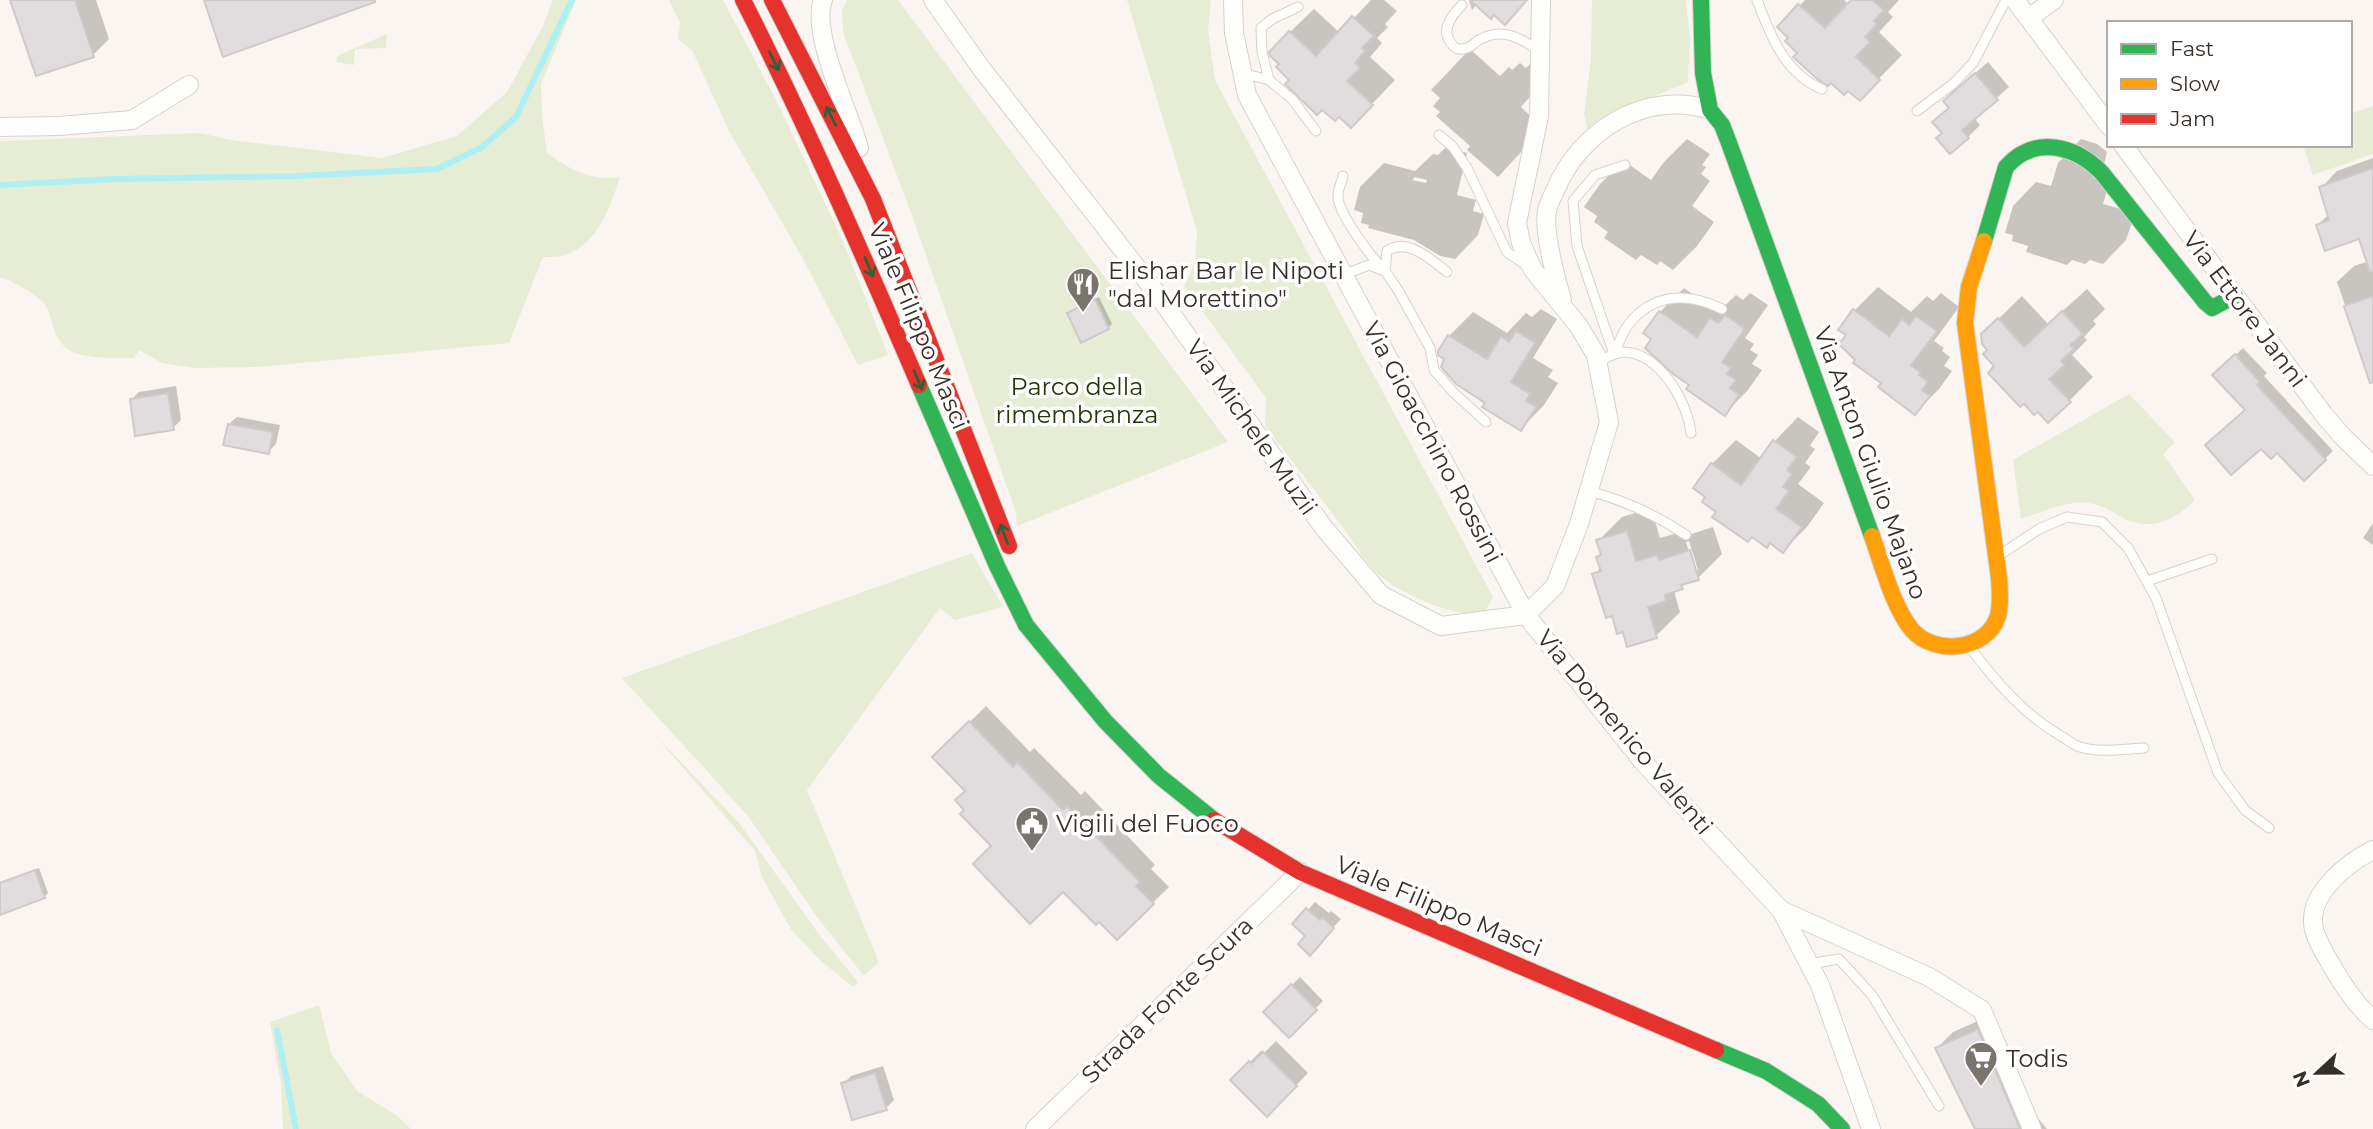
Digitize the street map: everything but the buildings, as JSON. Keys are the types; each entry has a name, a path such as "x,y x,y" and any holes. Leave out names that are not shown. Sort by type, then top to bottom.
{"main road":[{"name":"Viale Filippo Masci","path":"743,0 840,200 997,566 1026,625 1105,721 1159,776 1220,825 1300,872 1766,1070 1818,1104 1842,1129"},
{"name":"Viale Filippo Masci","path":"772,0 873,199 1014,559"},
{"name":"Via Anton Giulio Majano","path":"1701,0 1703,73 1710,110 1729,143 1906,621 1916,634 1940,646 1968,645"},
{"path":"1968,645 1989,631 2000,606 1997,557 1965,315 1972,279 2006,167 2022,152 2043,147 2064,148 2082,156 2115,189 2205,302 2212,308 2235,296"},
{"name":"Viale Filippo Masci","path":"1045,620 1060,664"}],"street":[{"path":"823,0 820,16 827,54 873,199"},
{"name":"Via Gioacchino Rossini","path":"1233,0 1234,33 1247,95 1526,615"},
{"path":"1526,615 1555,586 1579,524 1609,422 1606,358 1533,270 1521,243 1517,223 1539,116 1541,0"},
{"path":"2015,0 2107,123"},
{"path":"2029,18 2054,0"},
{"name":"Via Michele Muzii","path":"933,1 981,68 1155,291 1324,528 1381,595 1441,626 1526,615"},
{"path":"0,127 59,126 132,120 189,85"},
{"path":"1565,310 1553,271 1546,212 1562,174 1592,137 1609,125 1648,106 1680,103 1710,110"},
{"name":"Via Ettore Janni","path":"2124,147 2324,415 2373,466"},
{"name":"Via Domenico Valenti","path":"1526,615 1644,763 1781,910 1820,985 1871,1129"},
{"path":"2373,850 2343,871 2323,892 2314,907 2313,925 2341,981 2373,1020"},
{"name":"Strada Fonte Scura","path":"1034,1129 1300,872"},
{"name":"Via Domenico Valenti","path":"1781,910 1929,977 1982,1010 2032,1129"}],"lane":[{"path":"1758,0 1782,55 1797,75 1822,89"},
{"path":"1917,111 1938,97 1973,63 2006,0"},
{"path":"1462,5 1451,17 1447,27 1448,39 1453,46 1460,49 1470,48 1492,33 1508,33 1524,40 1540,52"},
{"path":"1269,79 1262,52 1261,28 1272,19 1298,7"},
{"path":"1242,73 1269,79 1292,99 1316,131"},
{"path":"1439,135 1453,147 1467,168 1507,252 1533,270"},
{"path":"1606,358 1577,246 1573,201 1595,174 1625,165"},
{"path":"1343,176 1338,198 1352,228 1385,271 1430,348 1434,370 1452,391 1486,422"},
{"path":"1385,271 1388,251 1406,247 1430,259 1447,272"},
{"path":"1343,275 1369,265 1385,271"},
{"path":"1606,358 1628,325 1654,302 1679,298 1697,299 1722,309"},
{"path":"1606,358 1625,352 1641,356 1666,376 1685,408 1691,433"},
{"path":"1589,491 1657,516 1686,535"},
{"path":"1997,557 2039,529 2067,517 2102,522 2128,548 2156,598 2217,773 2245,810 2269,828"},
{"path":"2147,582 2212,559"},
{"path":"1968,645 1992,677 2020,706 2080,747 2103,750 2144,748"},
{"path":"1810,964 1839,958 1872,995 1939,1106"}],"green space":[{"path":"553,0 576,0 541,84 547,153 590,176 620,177 601,223 586,243 565,255 543,257 509,343 259,367 195,368 162,363 139,350 134,358 91,356 75,353 63,345 43,302 0,277 0,141 199,133 231,140 382,158 457,136 507,92 543,26"},
{"path":"669,0 723,0 776,100 842,239 888,355 858,365 802,257 729,131 692,50 678,39 680,23"},
{"name":"Parco della rimembranza","path":"847,0 898,0 1228,442 1017,526 1016,513 914,221 843,32 842,11"},
{"path":"1127,0 1211,0 1208,31 1215,80 1493,597 1485,612 1459,612 1430,604 1380,576 1365,560 1265,426 1266,398 1184,286 1195,263 1197,231"},
{"path":"1592,0 1686,0 1690,40 1688,82 1622,110 1588,133 1584,114 1591,58"},
{"path":"387,34 386,48 355,49 354,65 336,62 337,56"},
{"path":"2373,106 2373,154 2313,175 2304,147 2352,147 2352,113"},
{"path":"2129,394 2175,442 2163,454 2195,500 2171,518 2152,524 2133,522 2099,505 2089,503 2063,505 2021,519 2013,460"},
{"path":"972,553 1003,607 955,620 940,608 807,790 879,962 864,976 817,917 748,816 622,678"},
{"path":"654,734 740,824 821,937 858,982 853,987 820,960 790,928 762,877 755,851"},
{"path":"319,1005 331,1053 357,1091 396,1115 411,1129 283,1129 281,1084 270,1022"}],"waterway":[{"path":"0,185 437,169 482,147 516,117 572,0"},
{"path":"277,1030 296,1129"}],"traffic: fast":[{"path":"1701,0 1703,73 1710,110 1722,125 1729,143 1872,536"},
{"path":"1984,241 2006,167 2029,150 2042,147 2067,150 2091,163 2102,173 2205,302 2212,308 2235,296"},
{"path":"919,385 997,566 1026,625 1105,721 1159,776 1214,820"},
{"path":"1716,1050 1766,1071 1818,1104 1842,1129"}],"traffic: slow":[{"path":"1872,536 1899,610 1912,630 1922,638 1934,644 1960,646 1983,637 1992,628 1999,611 1999,578 1965,323 1969,287 1984,241"}],"traffic: jam":[{"path":"743,0 856,239 919,385"},
{"path":"772,0 873,199 1009,546"},
{"path":"1214,820 1300,872 1716,1050"}],"place":[{"name":"Elishar Bar le Nipoti \"dal Morettino\"","path":"1083,314"},
{"name":"Vigili del Fuoco","path":"1032,853"},
{"name":"Todis","path":"1981,1088"}]}
